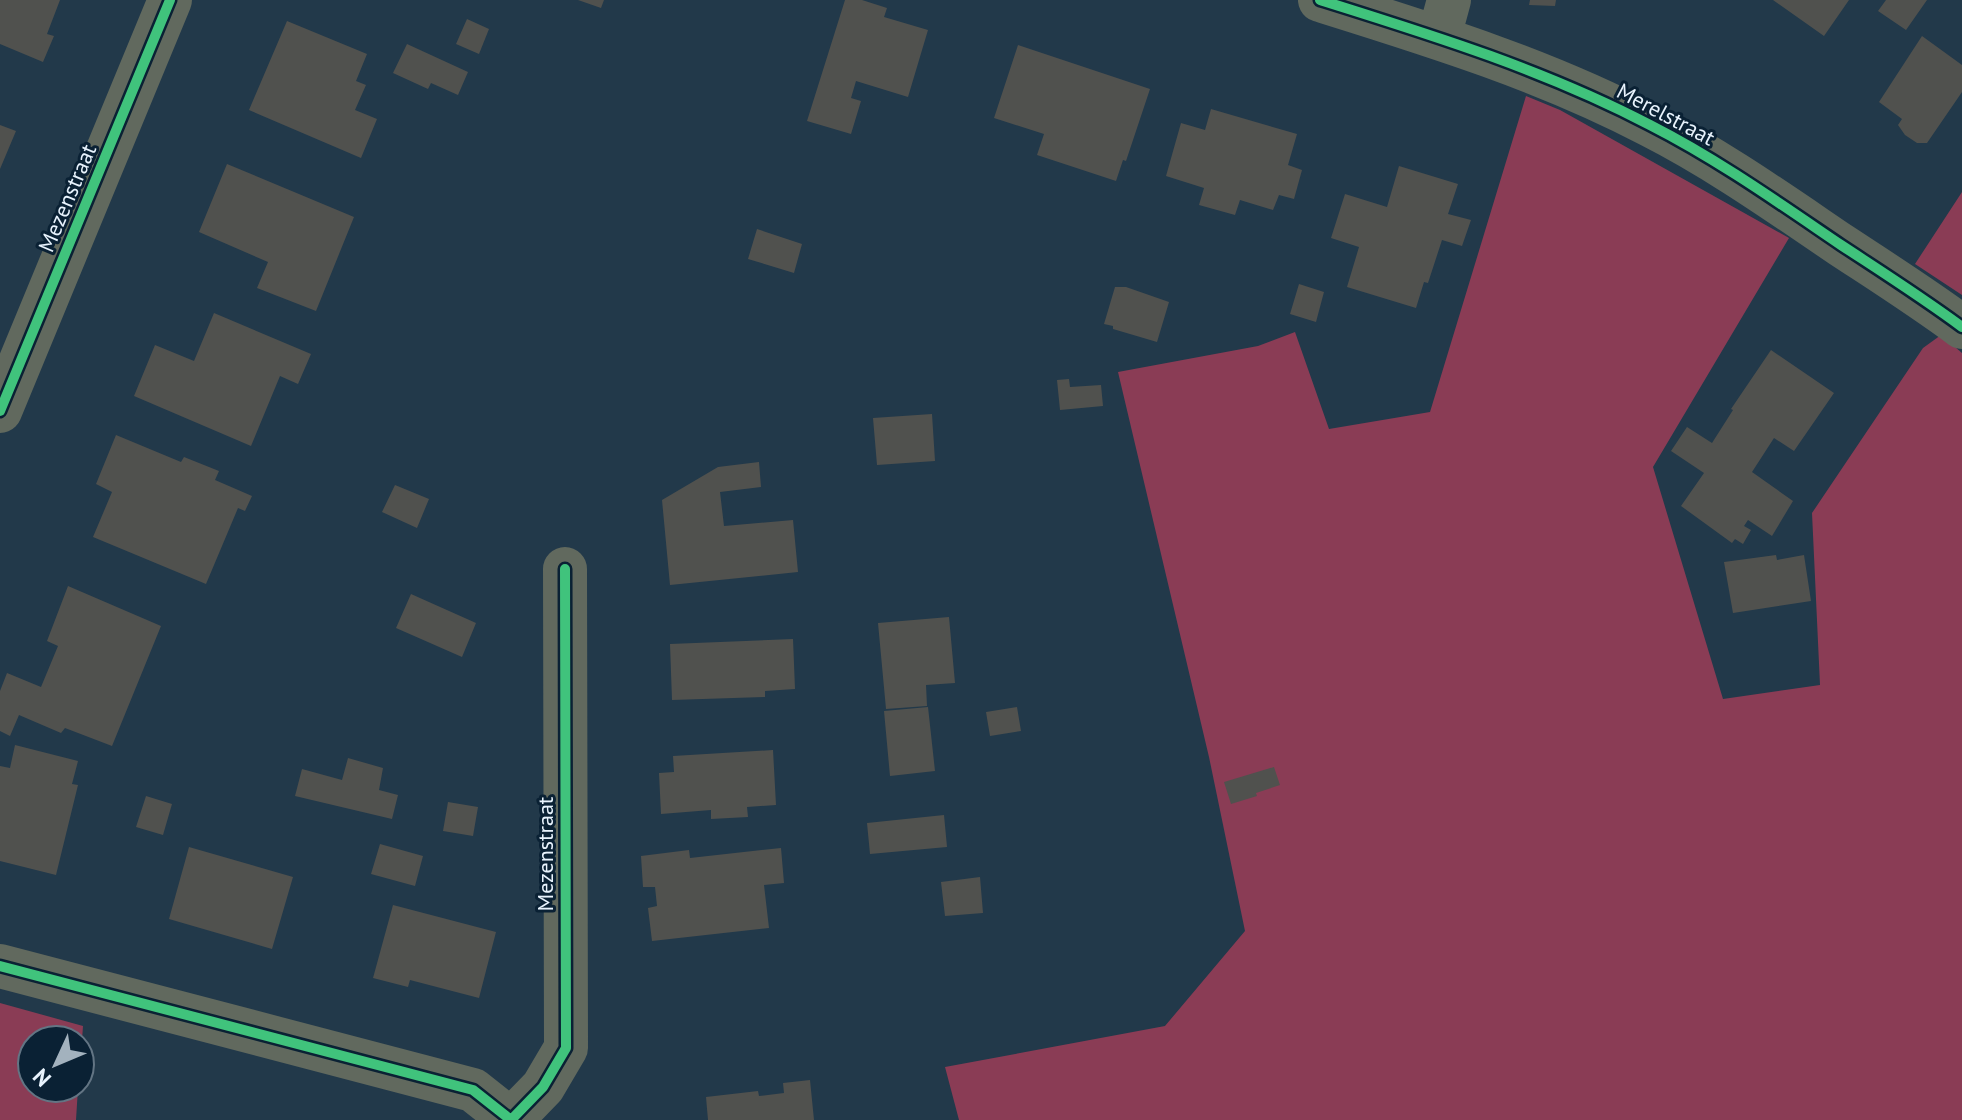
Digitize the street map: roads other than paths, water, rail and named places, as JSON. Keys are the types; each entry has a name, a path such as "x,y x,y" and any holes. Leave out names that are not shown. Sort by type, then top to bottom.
{"street":[{"name":"Mezenstraat","path":"0,411 170,0"},
{"name":"Merelstraat","path":"1320,0 1444,18 1579,91 1652,125 1763,191 1962,327"},
{"name":"Mezenstraat","path":"0,966 473,1090 511,1120 543,1087 566,1048 565,569"}]}
